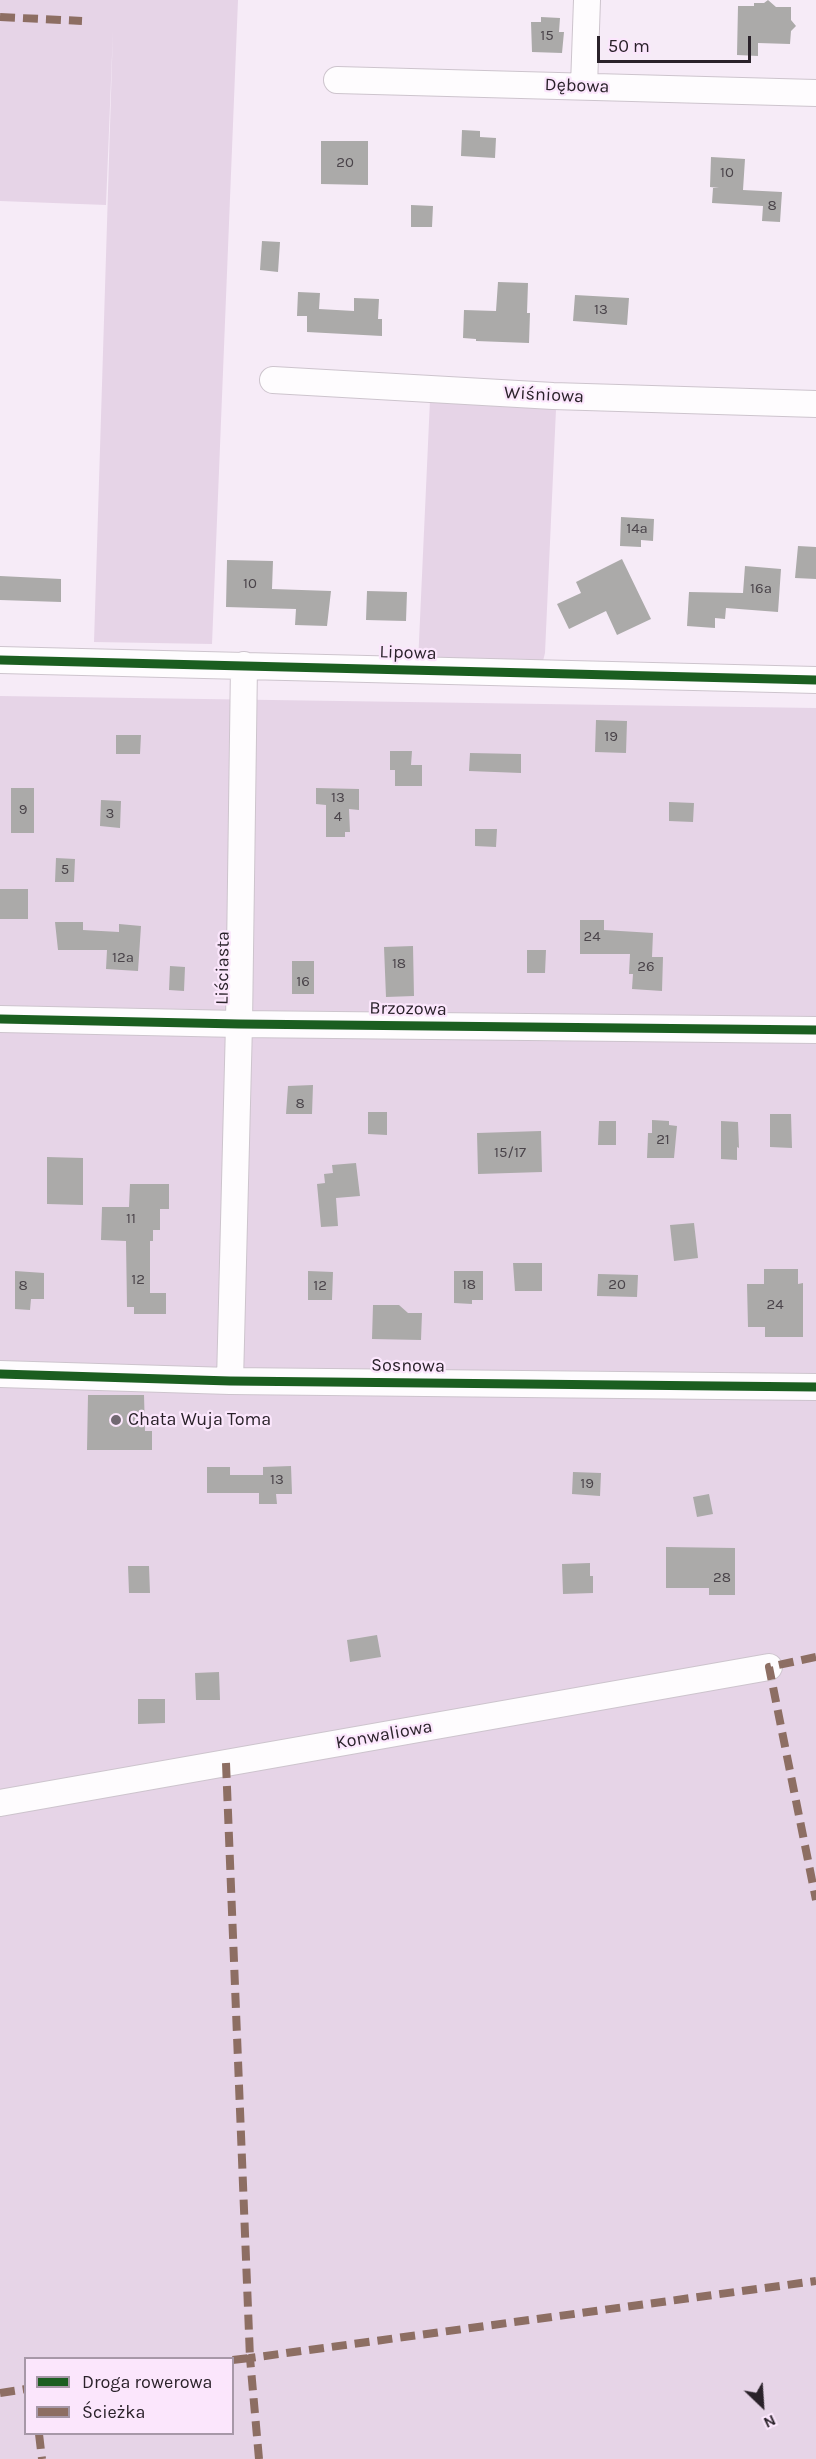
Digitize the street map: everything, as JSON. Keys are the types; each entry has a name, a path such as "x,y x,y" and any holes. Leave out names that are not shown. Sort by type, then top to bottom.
{"street":[{"path":"584,86 586,0"},
{"name":"Dębowa","path":"338,80 816,93"},
{"name":"Wiśniowa","path":"273,380 553,396 816,404"},
{"name":"Lipowa","path":"0,660 244,664 816,680"},
{"name":"Liściasta","path":"230,1381 239,1024 244,664"},
{"name":"Brzozowa","path":"0,1019 816,1030"},
{"name":"Sosnowa","path":"0,1374 230,1381 816,1387"},
{"name":"Konwaliowa","path":"0,1803 769,1667"}],"shaded area":[{"path":"0,0 238,0 212,644 94,642 113,30 106,205 0,201"},
{"path":"430,400 556,409 545,653 542,665 418,663"},
{"path":"0,696 816,708 816,2459 0,2459"}],"building":[{"path":"768,0 776,7 791,7 791,20 796,26 791,31 790,44 758,43 758,56 737,55 738,6 754,6 754,3 764,3"},
{"path":"541,17 560,18 559,32 564,32 562,53 532,52 531,22 541,22"},
{"path":"462,130 480,131 480,137 496,138 495,158 461,156"},
{"path":"321,141 368,141 368,185 321,184"},
{"path":"711,157 745,159 743,190 782,192 780,222 762,221 763,206 712,203 713,188 719,188 710,187"},
{"path":"411,205 433,206 432,227 411,227"},
{"path":"262,241 280,242 278,272 260,270"},
{"path":"498,282 528,283 529,343 476,341 476,339 463,338 464,310 496,311"},
{"path":"298,292 320,293 319,309 354,311 354,298 379,299 378,319 382,319 382,336 307,332 307,316 297,316"},
{"path":"575,295 629,298 627,325 573,321"},
{"path":"621,517 654,519 653,541 641,540 641,547 620,546"},
{"path":"798,546 816,547 816,579 795,578"},
{"path":"622,559 651,619 617,635 606,611 569,629 557,604 581,593 576,582"},
{"path":"227,560 273,561 272,589 331,591 327,626 295,625 296,609 226,607"},
{"path":"745,566 781,569 778,612 726,608 725,619 715,618 715,628 687,626 689,592 743,593"},
{"path":"0,576 61,579 61,602 0,600"},
{"path":"367,591 407,592 406,621 366,620"},
{"path":"596,720 627,721 626,753 595,752"},
{"path":"116,735 141,735 140,754 116,754"},
{"path":"390,751 412,751 411,765 422,765 422,786 395,786 395,770 390,770"},
{"path":"470,753 521,754 521,773 469,771"},
{"path":"11,788 34,788 34,833 11,833"},
{"path":"316,788 359,789 359,810 349,809 350,832 345,832 345,837 326,837 326,805 316,804"},
{"path":"101,800 121,801 120,828 100,826"},
{"path":"669,802 694,803 693,822 669,821"},
{"path":"475,829 497,829 496,847 475,846"},
{"path":"56,858 75,859 74,882 55,882"},
{"path":"0,889 28,889 28,919 0,919"},
{"path":"580,920 604,920 604,930 653,933 652,957 663,957 662,991 632,989 633,974 629,974 630,954 580,954"},
{"path":"55,922 83,922 83,930 119,932 119,924 141,926 138,971 106,969 107,950 58,950"},
{"path":"413,946 414,996 386,997 384,947"},
{"path":"527,950 546,950 545,973 527,973"},
{"path":"292,961 314,961 314,994 292,994"},
{"path":"170,966 185,967 184,991 169,990"},
{"path":"313,1085 312,1114 286,1114 288,1086"},
{"path":"368,1112 387,1112 387,1135 368,1134"},
{"path":"770,1114 791,1114 792,1148 770,1147"},
{"path":"652,1120 669,1121 669,1125 677,1126 674,1158 647,1158 648,1133 652,1133"},
{"path":"599,1121 616,1121 616,1145 598,1145"},
{"path":"721,1121 738,1122 737,1160 721,1159"},
{"path":"541,1131 542,1172 478,1174 477,1133"},
{"path":"47,1157 83,1158 83,1205 47,1204"},
{"path":"356,1163 360,1196 336,1198 338,1226 321,1227 317,1184 325,1183 324,1174 333,1173 332,1165"},
{"path":"130,1184 169,1184 169,1209 160,1209 160,1230 153,1230 153,1241 150,1241 150,1293 166,1293 166,1314 134,1314 134,1307 127,1307 126,1241 101,1240 102,1207 129,1207"},
{"path":"694,1223 698,1258 674,1261 670,1225"},
{"path":"513,1263 542,1263 542,1291 515,1291"},
{"path":"764,1269 798,1269 798,1284 803,1283 803,1337 765,1337 765,1327 748,1327 747,1284 764,1284"},
{"path":"15,1271 44,1273 44,1299 31,1299 30,1310 15,1309"},
{"path":"308,1271 333,1272 332,1300 308,1300"},
{"path":"454,1271 483,1271 483,1300 472,1300 472,1304 454,1303"},
{"path":"598,1274 638,1275 637,1297 597,1296"},
{"path":"373,1305 399,1305 408,1313 422,1313 421,1340 372,1339"},
{"name":"Chata Wuja Toma","path":"88,1395 144,1395 145,1431 152,1431 152,1450 87,1450"},
{"path":"291,1466 292,1494 276,1494 277,1504 259,1504 259,1493 207,1493 207,1467 230,1467 230,1475 263,1475 263,1467"},
{"path":"573,1472 601,1473 600,1496 572,1494"},
{"path":"709,1494 713,1514 697,1517 693,1497"},
{"path":"666,1547 735,1548 735,1595 709,1595 709,1588 666,1588"},
{"path":"590,1563 593,1593 563,1594 562,1564"},
{"path":"128,1566 149,1566 150,1593 129,1593"},
{"path":"377,1635 381,1657 350,1662 347,1640"},
{"path":"219,1672 220,1700 196,1700 195,1673"},
{"path":"138,1699 165,1699 165,1723 138,1724"}],"marked path":[{"path":"0,17 82,21"},
{"path":"816,1657 769,1667 816,1900"},
{"path":"226,1763 250,2358 234,2360"},
{"path":"259,2459 250,2358 816,2281"},
{"path":"0,2393 24,2389"},
{"path":"39,2435 42,2459"}],"cycle path":[{"path":"0,660 816,680"},
{"path":"0,1019 816,1030"},
{"path":"0,1374 230,1381 816,1387"}],"place":[{"name":"Chata Wuja Toma","path":"116,1420"}]}
